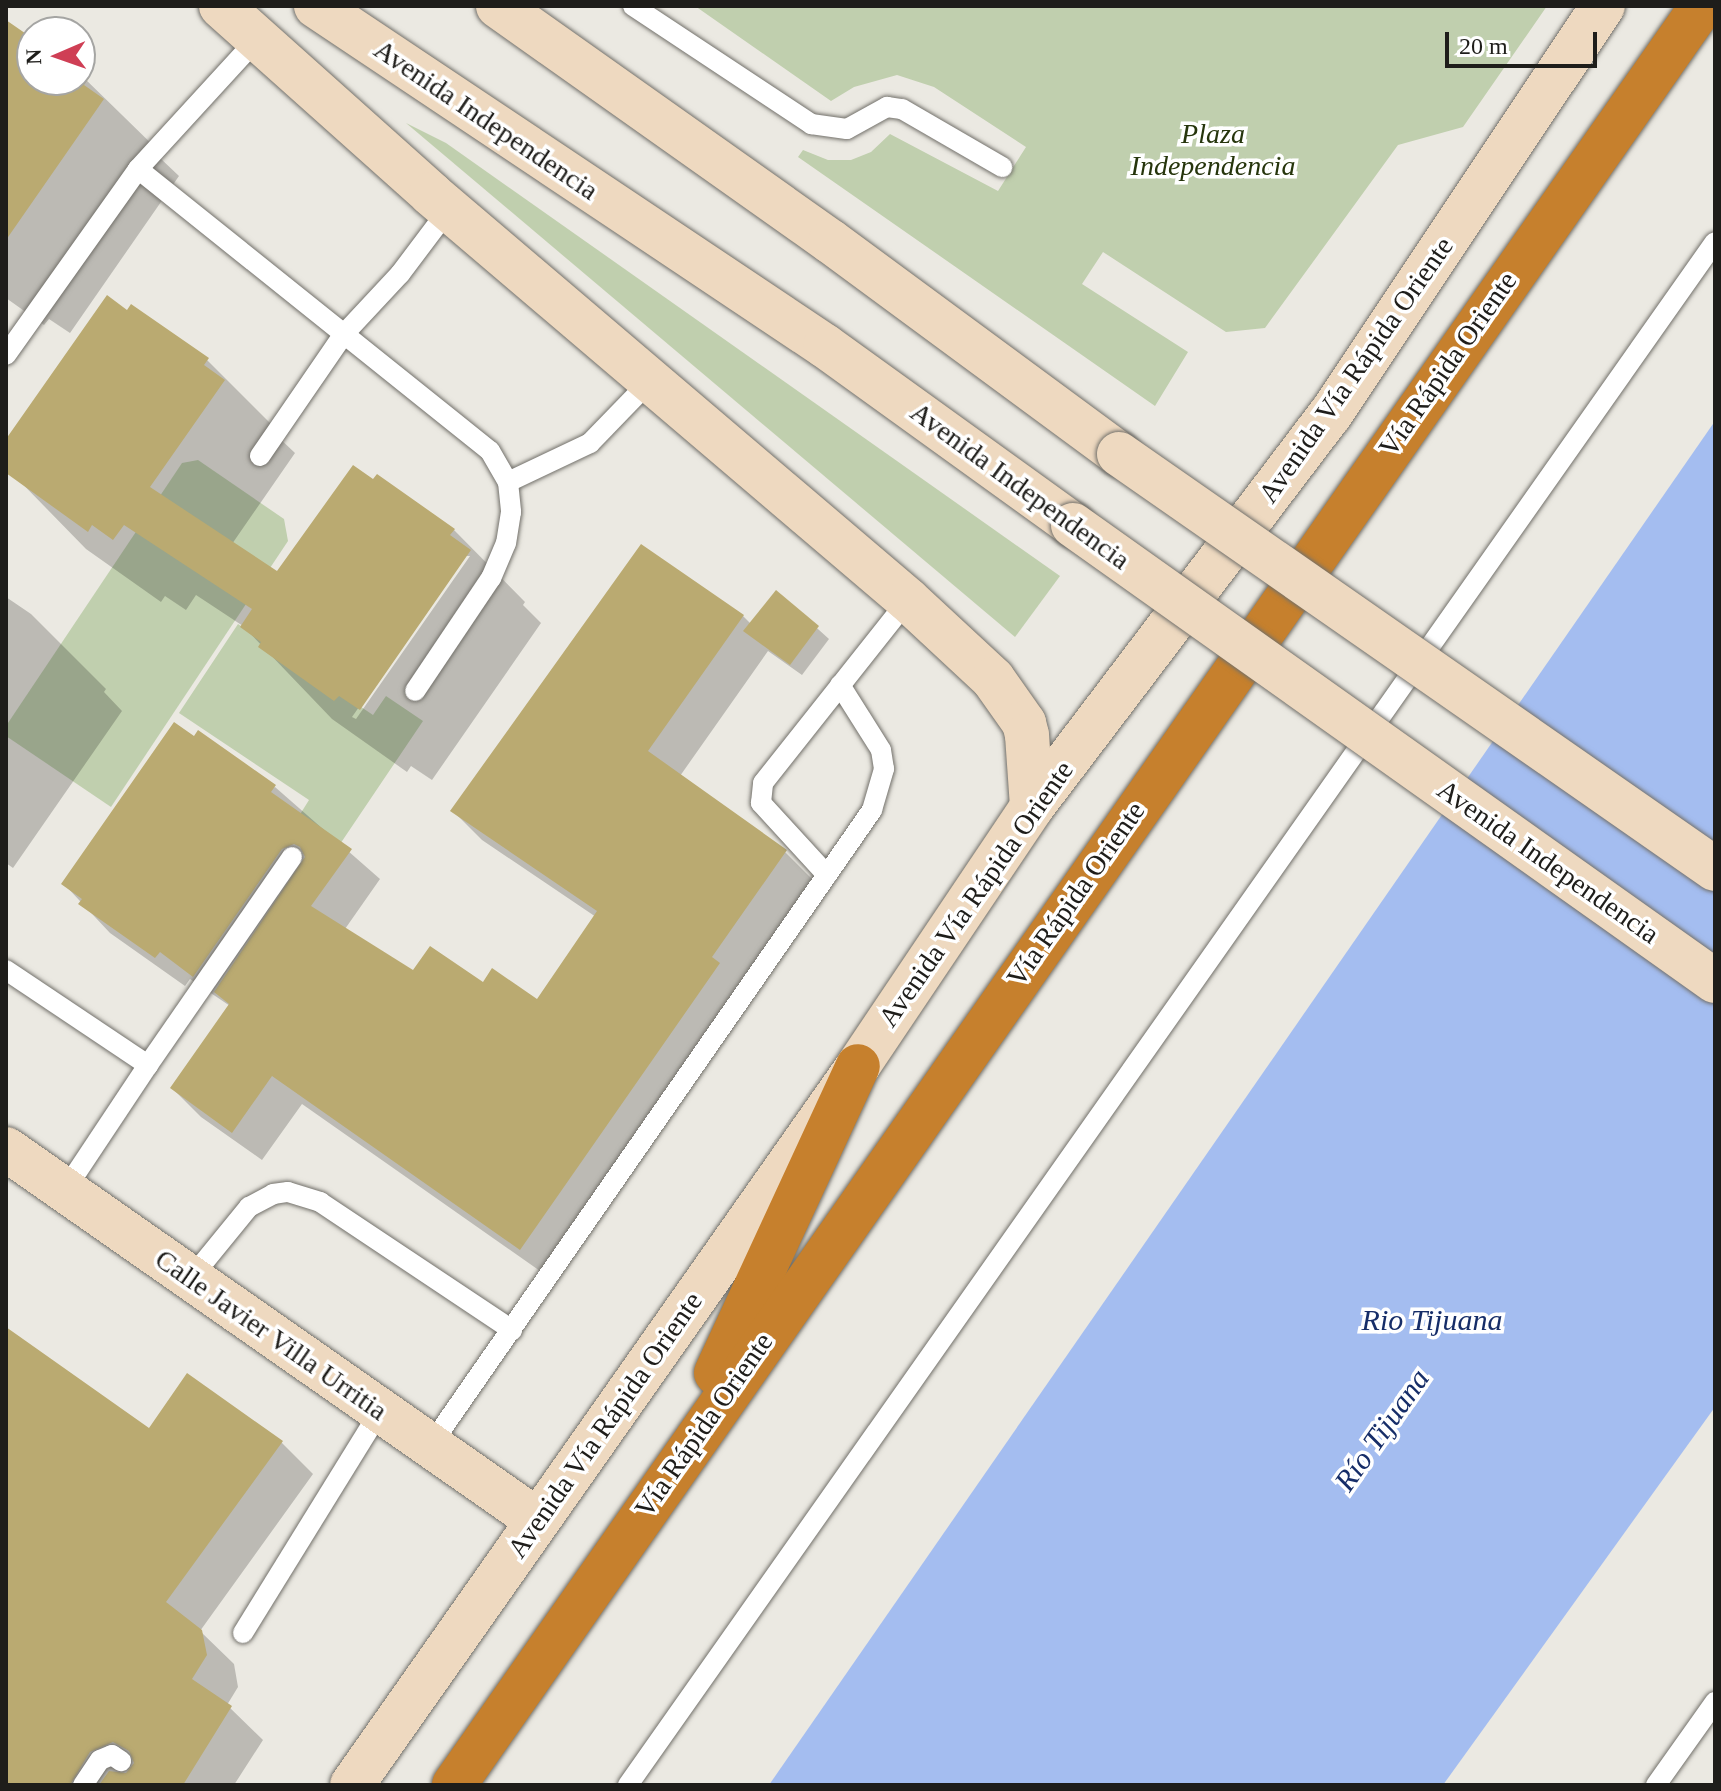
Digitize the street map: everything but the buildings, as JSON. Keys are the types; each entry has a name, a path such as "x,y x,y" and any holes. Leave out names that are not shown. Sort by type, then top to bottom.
{"highway":[{"name":"Vía Rápida Oriente","path":"454,1785 1702,6"},
{"path":"668,1477 858,1066"}],"main road":[{"path":"221,6 449,209 908,600 993,679 1024,723 1031,756 1032,807"},
{"name":"Avenida Independencia","path":"316,6 825,346 1715,981"},
{"path":"498,6 830,241 1119,454 1715,869"},
{"name":"Avenida Vía Rápida Oriente","path":"352,1785 858,1066 1032,807 1330,415 1603,6"},
{"name":"Calle Javier Villa Urritia","path":"6,1149 537,1520"}],"lane":[{"path":"633,6 811,124 847,129 887,107 902,109 1002,167"},
{"path":"6,355 138,169 256,40"},
{"path":"138,169 490,451 508,482 511,512 501,555 491,578 415,691"},
{"path":"260,456 344,334 400,274 449,209"},
{"path":"628,1785 1715,242"},
{"path":"508,482 590,443 651,380"},
{"path":"827,875 761,803 760,795 771,772 908,600"},
{"path":"430,1446 872,810 884,769 881,750 840,685"},
{"path":"65,1190 292,857"},
{"path":"6,970 148,1065"},
{"path":"191,1278 249,1207 273,1194 288,1192 320,1202 512,1330"},
{"path":"243,1633 380,1411"},
{"path":"1656,1785 1715,1702"},
{"path":"83,1785 105,1756 112,1755 121,1761"}],"green space":[{"name":"Plaza Independencia","path":"695,6 1547,6 1463,127 1398,145 1265,328 1226,332 1103,252 1082,284 1188,352 1155,406 798,157 803,150 828,160 851,160 871,152 890,134 998,191 1026,147 934,87 897,75 854,87 831,101"},
{"path":"406,123 446,143 1060,576 1015,637"},
{"path":"198,460 284,519 288,541 111,807 6,736 6,726 182,463"},
{"path":"238,624 373,715 386,696 423,721 330,859 289,832 309,800 179,713"}],"water":[{"name":"Rio Tijuana","path":"1715,421 1715,1407 1443,1785 769,1785"}],"water label":[{"name":"Río Tijuana","path":"1382,1430"}]}
